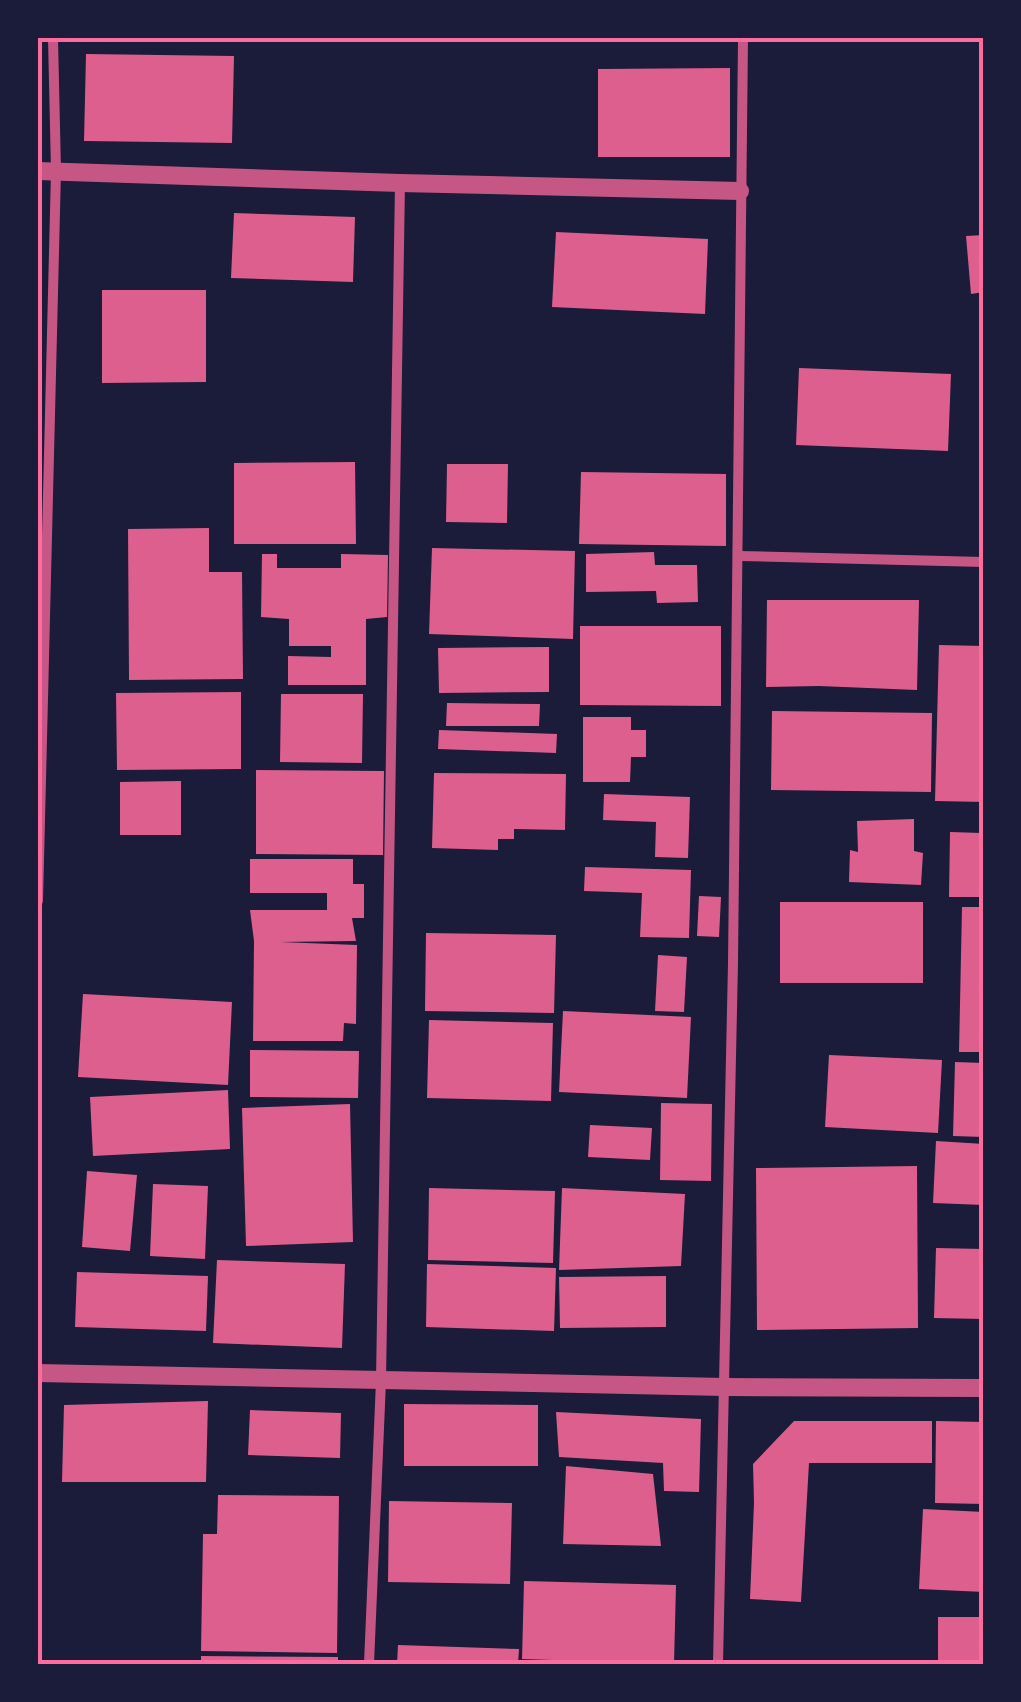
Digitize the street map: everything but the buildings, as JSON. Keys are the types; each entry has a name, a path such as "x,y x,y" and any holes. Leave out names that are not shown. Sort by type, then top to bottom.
{"street":[{"path":"38,901 52,38"},
{"path":"718,1664 739,556 743,38"},
{"path":"47,171 740,191"},
{"path":"368,1664 380,1381 400,183"},
{"path":"739,556 984,562"},
{"path":"38,1373 725,1387 984,1388"}]}
